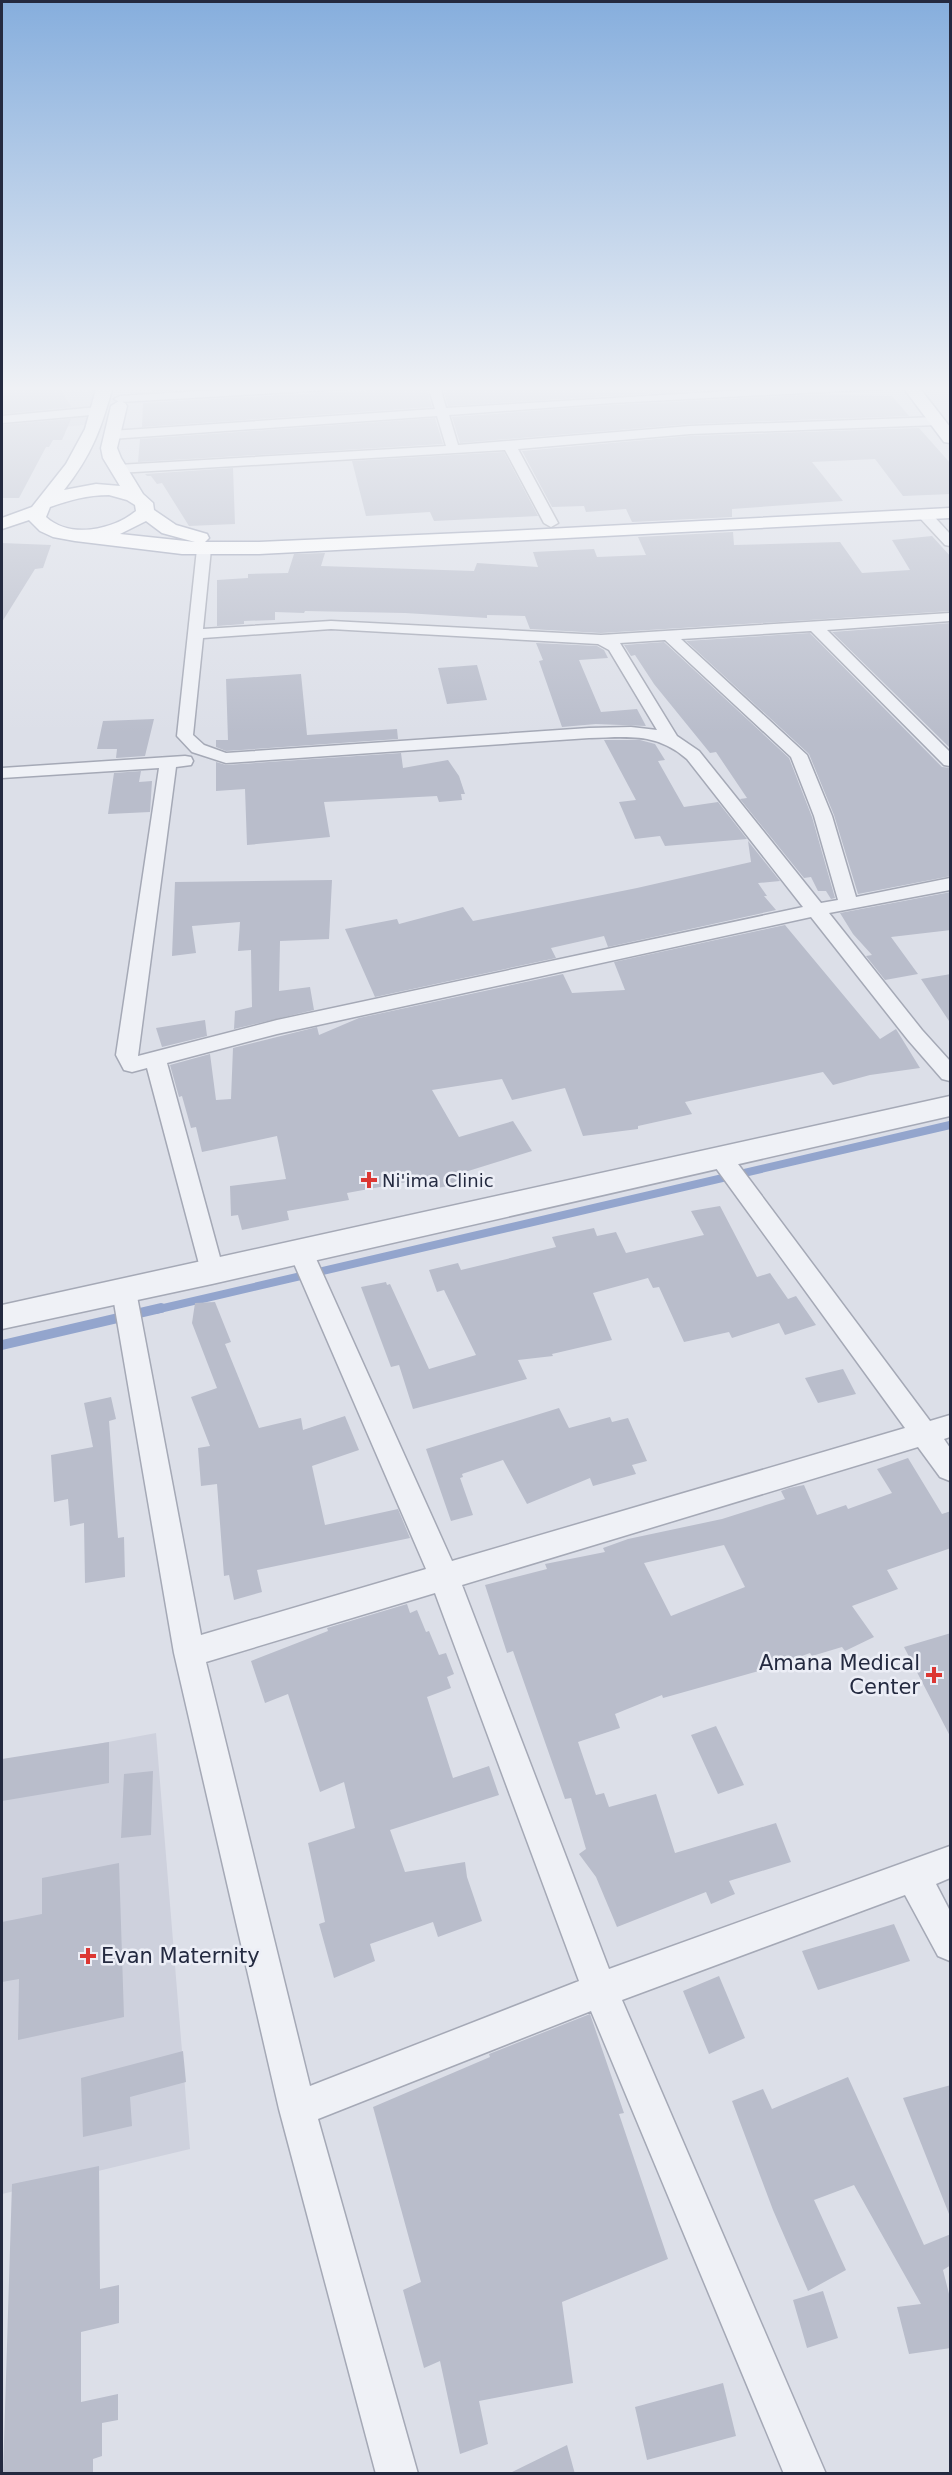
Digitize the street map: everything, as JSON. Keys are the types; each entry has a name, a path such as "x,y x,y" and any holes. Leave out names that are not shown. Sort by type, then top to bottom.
{"main road":[{"path":"46,502 37,518 42,525 53,531"},
{"path":"2,524 54,502"},
{"path":"85,535 125,528 138,520 145,512 142,502"},
{"path":"145,512 169,529 202,539 437,535 551,523 811,512 951,503"},
{"path":"2,536 53,531 204,549 437,535 951,513"}],"street":[{"path":"540,502 551,523"},
{"path":"924,514 951,542"},
{"path":"204,549 185,736 192,746 226,758"},
{"path":"196,634 331,626 601,640 951,617"},
{"path":"815,626 951,761"},
{"path":"670,637 799,755 823,816 849,904"},
{"path":"601,640 615,647 669,737"},
{"path":"2,773 589,733 643,733 669,737 693,755 915,1035 951,1074"},
{"path":"168,762 127,1055 132,1065 276,1027 816,910 951,884"},
{"path":"156,1060 212,1272"},
{"path":"2,1317 127,1309 212,1272 308,1268 732,1171 951,1106"},
{"path":"732,1171 938,1429 951,1469"},
{"path":"308,1268 444,1577 600,1990 805,2474"},
{"path":"127,1309 189,1653 297,2109 397,2474"},
{"path":"189,1653 938,1429"},
{"path":"297,2109 600,1990 951,1862"},
{"path":"913,1876 951,1944"}],"shaded area":[{"name":"Evan Maternity","path":"156,1733 190,2149 2,2194 2,1762"}],"building":[{"path":"174,502 234,502 235,524 189,526"},
{"path":"362,502 530,502 538,516 434,521 430,512 366,516"},
{"path":"549,502 836,502 732,509 732,517 632,522 626,509 586,512 584,506 552,507"},
{"path":"733,532 734,545 840,542 862,573 910,570 892,540 932,536 951,557 951,611 601,633 530,629 525,616 487,615 487,618 405,613 305,611 304,613 275,612 275,620 244,621 244,624 217,626 217,580 248,578 248,574 288,573 294,554 325,553 321,566 474,571 477,563 538,567 533,552 594,549 597,557 646,555 638,537"},
{"path":"2,543 51,545 43,568 35,569 2,622"},
{"path":"951,623 951,749 832,632"},
{"path":"810,633 942,767 951,768 951,876 858,894 834,815 809,754 686,641"},
{"path":"664,642 789,758 812,817 835,898 831,899 826,891 818,891 811,877 804,878 740,799 747,798 716,752 710,753 654,684 635,655 631,656 624,645"},
{"path":"536,643 597,646 604,650 608,658 579,660 601,712 637,709 646,726 596,724 562,727 539,661 543,660"},
{"path":"477,665 487,700 447,704 438,668"},
{"path":"301,674 307,735 397,729 398,739 226,751 216,747 216,740 228,740 226,679"},
{"path":"154,719 145,756 116,758 117,749 97,749 103,721"},
{"path":"604,740 640,740 655,744 665,760 658,761 684,807 718,802 747,839 665,846 660,836 635,839 619,802 636,800"},
{"path":"401,753 403,768 448,760 459,776 465,794 461,794 462,800 439,802 437,796 324,802 330,837 247,845 245,789 216,791 216,762 226,765"},
{"path":"141,771 139,782 152,781 150,812 108,814 114,773"},
{"path":"748,841 780,881 758,883 767,896 764,896 776,910 608,947 604,936 551,948 556,958 375,997 345,929 397,919 399,924 463,907 473,921 637,888 751,862"},
{"path":"332,880 329,939 280,941 279,991 310,987 314,1010 234,1029 235,1011 252,1007 251,950 238,951 240,922 192,926 196,953 172,956 175,882"},
{"path":"951,892 951,930 891,937 918,974 885,980 866,956 872,955 853,934 840,913"},
{"path":"785,925 880,1039 896,1029 920,1068 870,1075 833,1085 823,1072 685,1102 692,1114 638,1126 638,1129 583,1136 565,1088 512,1100 502,1079 432,1090 459,1137 513,1121 532,1151 465,1172 469,1182 432,1189 429,1178 347,1193 349,1200 287,1211 289,1220 242,1230 238,1215 231,1216 230,1186 286,1179 277,1136 202,1152 196,1127 191,1128 170,1065 210,1054 216,1100 231,1099 233,1048 317,1027 319,1035 359,1018 563,974 572,993 625,990 614,962"},
{"path":"951,974 951,1024 921,979"},
{"path":"205,1020 207,1036 162,1047 156,1028"},
{"path":"720,1206 757,1277 770,1273 788,1299 796,1296 816,1325 785,1335 779,1323 732,1338 729,1332 684,1342 659,1287 653,1288 648,1278 593,1293 612,1340 552,1354 553,1356 518,1360 527,1379 413,1409 399,1365 391,1367 361,1287 386,1282 387,1285 390,1284 429,1369 476,1355 444,1290 437,1292 429,1270 458,1263 461,1270 556,1247 552,1237 594,1228 597,1236 616,1232 626,1253 704,1235 691,1211"},
{"path":"215,1302 231,1342 225,1344 259,1428 301,1418 303,1430 345,1416 359,1450 312,1466 325,1525 398,1509 410,1538 257,1570 262,1592 234,1600 229,1575 224,1576 217,1484 201,1486 198,1448 210,1446 191,1397 217,1388 192,1323 195,1303"},
{"path":"843,1369 856,1394 818,1403 805,1378"},
{"path":"111,1397 116,1419 109,1421 118,1538 124,1537 125,1577 85,1583 84,1523 70,1526 68,1499 54,1502 51,1455 93,1447 84,1403"},
{"path":"559,1408 569,1428 610,1417 612,1422 628,1418 647,1461 632,1465 636,1474 593,1486 590,1478 527,1504 503,1460 462,1474 463,1477 460,1478 473,1515 451,1521 426,1449"},
{"path":"908,1458 942,1514 951,1511 951,1548 887,1570 898,1589 852,1606 874,1637 845,1651 842,1647 812,1656 810,1653 773,1667 663,1698 662,1695 615,1714 620,1728 578,1742 596,1795 604,1793 609,1807 656,1794 675,1853 776,1823 791,1862 729,1881 735,1894 711,1904 706,1892 617,1927 596,1877 579,1854 586,1849 571,1798 565,1799 513,1651 507,1653 485,1585 547,1569 545,1564 605,1552 603,1548 628,1539 722,1519 785,1499 781,1491 789,1488 804,1485 817,1515 846,1505 848,1509 892,1493 877,1469","holes":["724,1545 745,1587 671,1616 644,1563"]},
{"path":"407,1604 410,1613 417,1610 439,1655 446,1653 454,1674 447,1677 451,1688 427,1697 453,1778 489,1766 499,1795 390,1830 405,1872 465,1862 467,1877 482,1921 438,1937 433,1922 370,1944 375,1961 334,1978 319,1924 325,1922 308,1843 355,1828 344,1782 320,1792 288,1694 265,1703 251,1661 328,1631 327,1628"},
{"name":"Amana Medical Center","path":"951,1633 951,1738 904,1647"},
{"path":"716,1726 744,1785 718,1794 691,1735"},
{"path":"109,1742 109,1783 2,1801 2,1759"},
{"path":"153,1771 151,1835 121,1838 124,1774"},
{"path":"119,1863 124,2017 18,2040 19,1979 2,1982 2,1922 42,1914 42,1878"},
{"path":"894,1924 910,1961 818,1990 802,1951"},
{"path":"719,1976 745,2038 709,2054 683,1991"},
{"path":"590,2014 624,2113 619,2114 668,2259 562,2302 573,2383 479,2401 488,2444 460,2454 440,2361 424,2368 403,2290 421,2282 373,2107 490,2057 489,2054"},
{"path":"183,2051 186,2082 130,2097 132,2126 83,2137 81,2078"},
{"path":"848,2077 924,2245 951,2234 951,2265 943,2270 951,2302 951,2348 909,2354 897,2307 921,2304 854,2185 814,2200 846,2270 808,2291 773,2210 732,2101 763,2089 772,2109"},
{"path":"951,2085 951,2214 949,2214 903,2098"},
{"path":"99,2166 100,2289 119,2285 119,2323 81,2332 81,2402 118,2394 118,2420 102,2423 102,2456 93,2459 93,2474 3,2474 12,2184"},
{"path":"823,2291 838,2338 807,2348 793,2300"},
{"path":"723,2383 736,2436 647,2460 635,2407"},
{"path":"567,2445 575,2474 508,2474"}],"waterway":[{"path":"155,1310 950,1125"},
{"path":"2,1345 161,1308"}],"place":[{"name":"Ni'ima Clinic","path":"369,1180"},
{"name":"Amana Medical Center","path":"934,1675"},
{"name":"Evan Maternity","path":"88,1956"}]}
